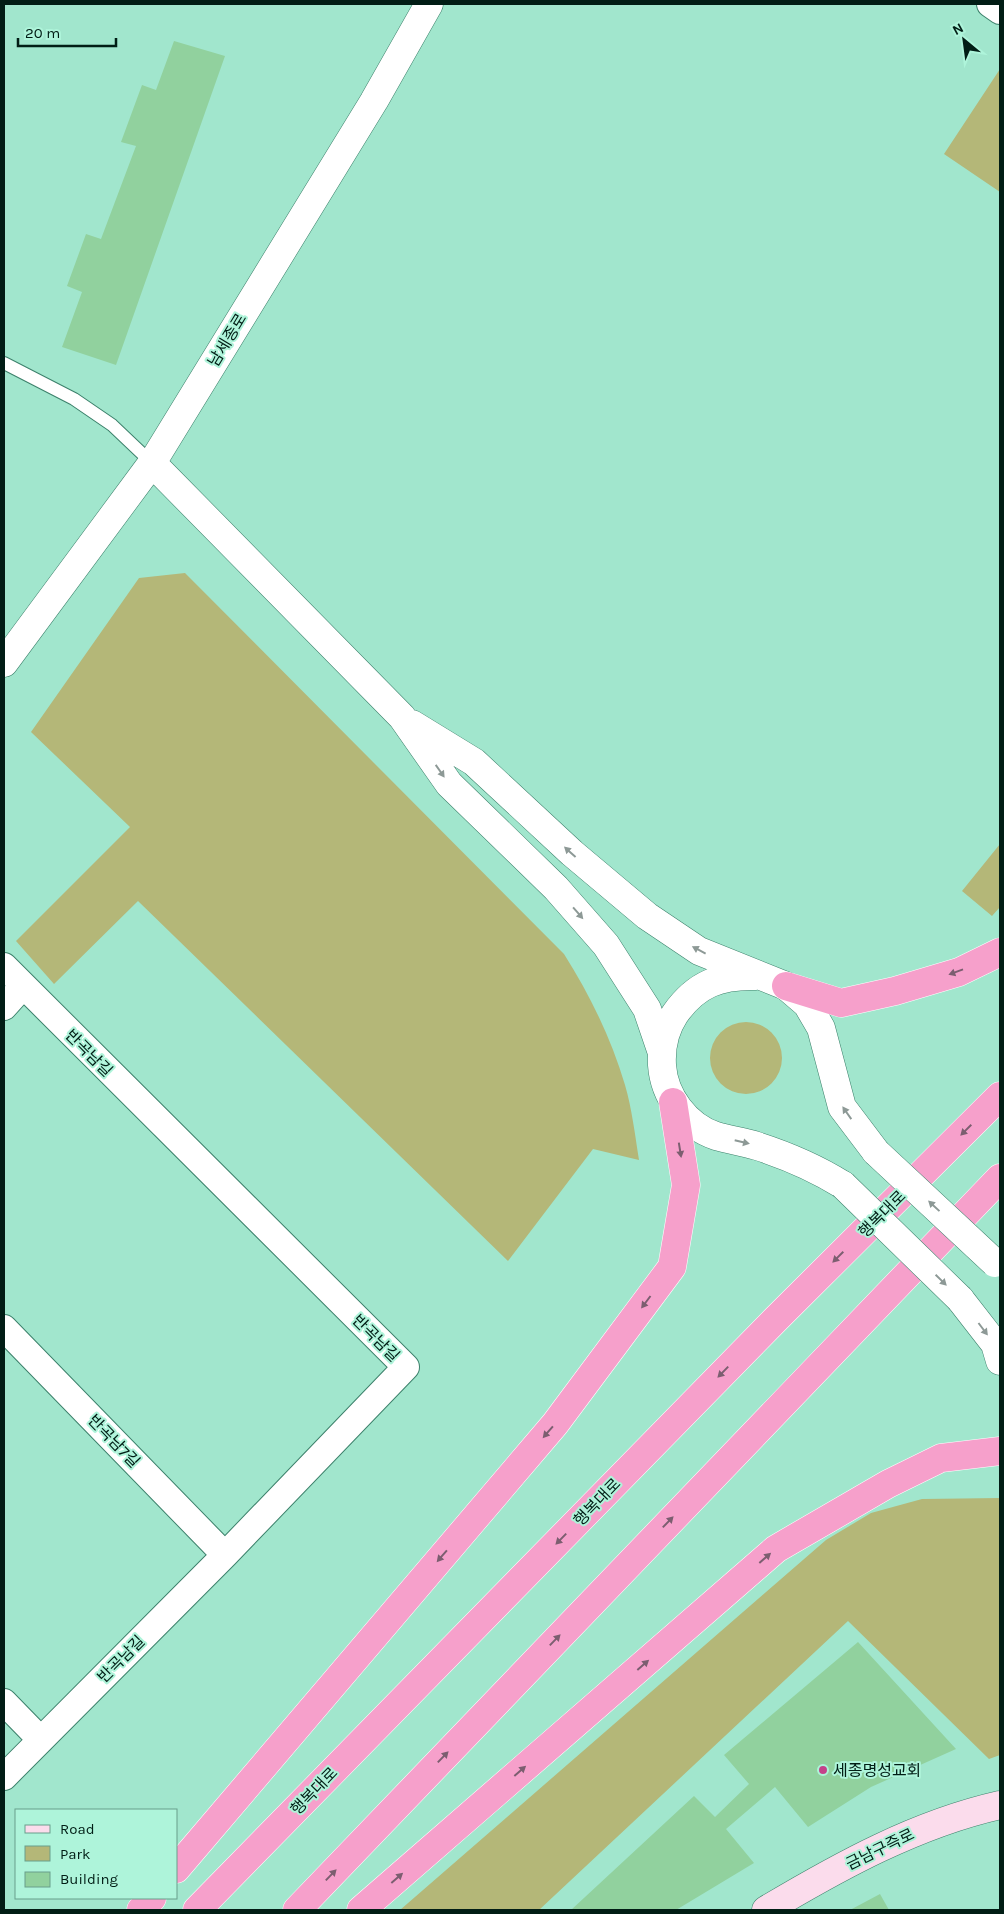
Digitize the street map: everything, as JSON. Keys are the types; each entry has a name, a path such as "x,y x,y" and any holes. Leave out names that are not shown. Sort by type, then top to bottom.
{"highway":[{"path":"786,986 841,1002 895,991 959,972 1000,952"},
{"name":"행복대로","path":"197,1910 776,1319 1000,1096"},
{"path":"178,1867 555,1424 672,1267 686,1185 673,1102"},
{"path":"297,1910 1000,1178"},
{"path":"361,1910 776,1549 888,1484 941,1458 1000,1451"},
{"path":"142,1910 151,1899"}],"main road":[{"name":"금남구즉로","path":"766,1910 889,1842 960,1814 1000,1805"}],"street":[{"name":"남세종로","path":"4,663 152,463 374,100 429,4"},
{"path":"990,4 1000,11"},
{"path":"152,463 402,718 449,784 556,888 606,945 647,1009 661,1050 663,1077 673,1102 691,1122 715,1136 756,1146 810,1165 843,1186 960,1299 995,1344 1000,1361"},
{"path":"402,718 474,762 572,853 647,916 698,951 786,986 807,1004 821,1028 842,1107 876,1152 998,1265"},
{"name":"반곡남길","path":"4,966 22,987 406,1367 225,1555 4,1777"},
{"path":"661,1050 668,1024 684,1001 706,984 732,976 760,976"},
{"path":"4,1007 22,987"},
{"name":"반곡남7길","path":"4,1328 225,1555"},
{"path":"4,1702 41,1740"}],"lane":[{"path":"4,363 74,399 112,426 152,463"}],"green space":[{"path":"1000,69 1000,192 944,154"},
{"path":"185,573 564,954 583,985 599,1017 625,1085 639,1160 593,1149 508,1261 138,901 54,984 16,941 130,827 31,732 139,578"},
{"path":"1000,844 1000,907 992,916 962,891"},
{"path":"746,1022 766,1028 776,1038 782,1058 776,1078 766,1088 746,1094 726,1088 716,1078 710,1058 716,1038 726,1028"},
{"path":"1000,1498 1000,1755 989,1759 848,1621 539,1910 400,1910 826,1540 871,1513 922,1499"}],"building":[{"path":"174,41 225,56 116,365 62,347 82,292 67,286 86,234 101,239 136,146 121,142 142,85 156,90"},
{"name":"세종명성교회","path":"858,1642 956,1749 871,1787 808,1827 775,1787 726,1829 754,1863 676,1910 571,1910 694,1796 715,1817 749,1784 724,1755"},
{"path":"880,1894 889,1910 850,1910"}],"place":[{"name":"세종명성교회","path":"823,1770"}]}
